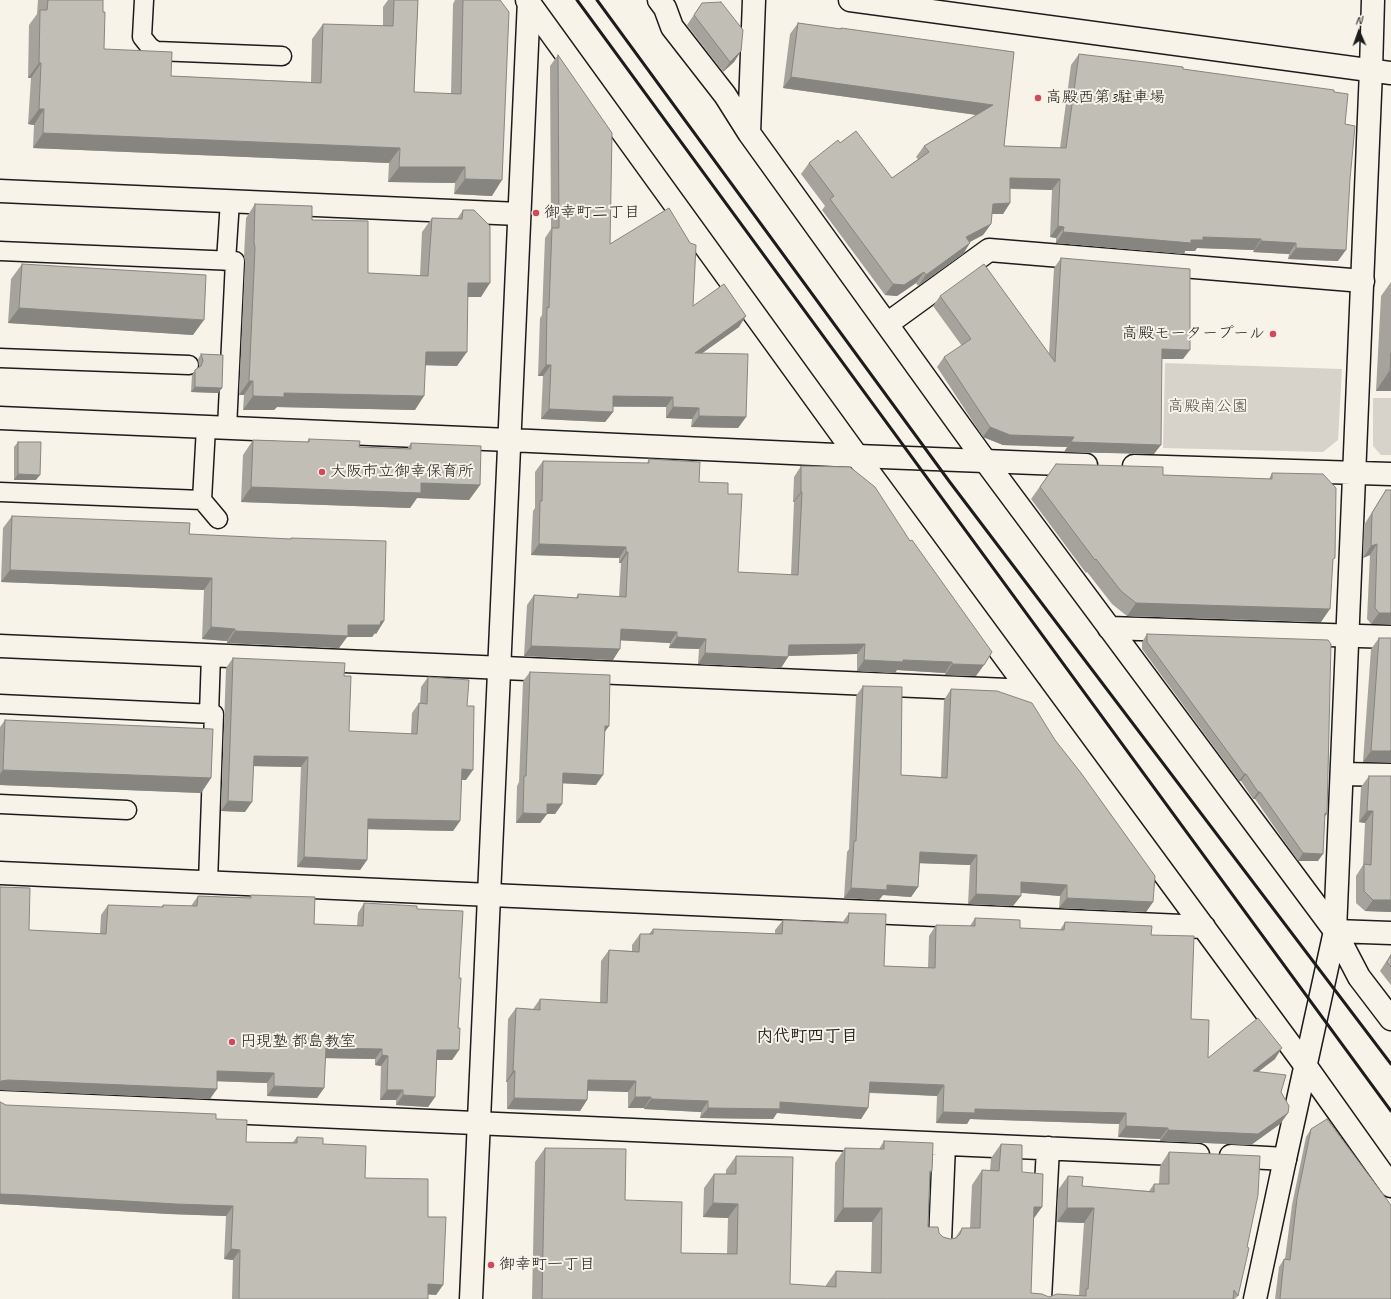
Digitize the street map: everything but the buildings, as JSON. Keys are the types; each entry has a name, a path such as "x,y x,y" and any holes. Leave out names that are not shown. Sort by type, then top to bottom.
{"street":[{"path":"659,0 665,8 672,27 725,95 748,133 986,462 1335,932 1359,977 1391,1019"},
{"path":"748,133 754,0"},
{"path":"850,0 1381,72"},
{"path":"1255,1299 1335,932 1363,282 1381,72 1373,0"},
{"path":"471,1299 528,1"},
{"path":"528,1 858,456 1305,1065 1391,1186"},
{"path":"0,191 519,214"},
{"path":"887,324 989,250 1363,282"},
{"path":"0,418 986,462 1391,474"},
{"path":"1109,628 1391,636"},
{"path":"0,646 1030,691"},
{"path":"1342,774 1391,775"},
{"path":"0,873 1204,927"},
{"path":"1335,932 1391,932"},
{"path":"0,1102 1285,1159"},
{"path":"940,1241 944,1144"},
{"path":"1040,1299 1048,1148"}],"lane":[{"path":"144,0 142,37 150,47 156,51 282,56"},
{"path":"226,261 230,201"},
{"path":"0,251 235,262 227,428"},
{"path":"0,358 189,366"},
{"path":"206,427 202,500 218,519"},
{"path":"0,492 202,500"},
{"path":"209,714 211,655"},
{"path":"0,704 214,714 208,882"},
{"path":"0,804 127,810"}],"green space":[{"name":"高殿南公園","path":"1165,363 1342,369 1338,440 1323,452 1163,448"},
{"path":"1373,398 1391,398 1391,455 1381,455 1373,446"}],"railway":[{"path":"577,0 1391,1111"},
{"path":"597,0 949,481 1391,1064"}],"place":[{"name":"高殿西第3駐車場","path":"1038,98"},
{"name":"御幸町二丁目","path":"536,213"},
{"name":"高殿モータープール","path":"1273,334"},
{"name":"大阪市立御幸保育所","path":"322,472"},
{"name":"円現塾 都島教室","path":"232,1042"},
{"name":"御幸町一丁目","path":"491,1265"}],"district":[{"name":"内代町四丁目","path":"807,1037"}]}
